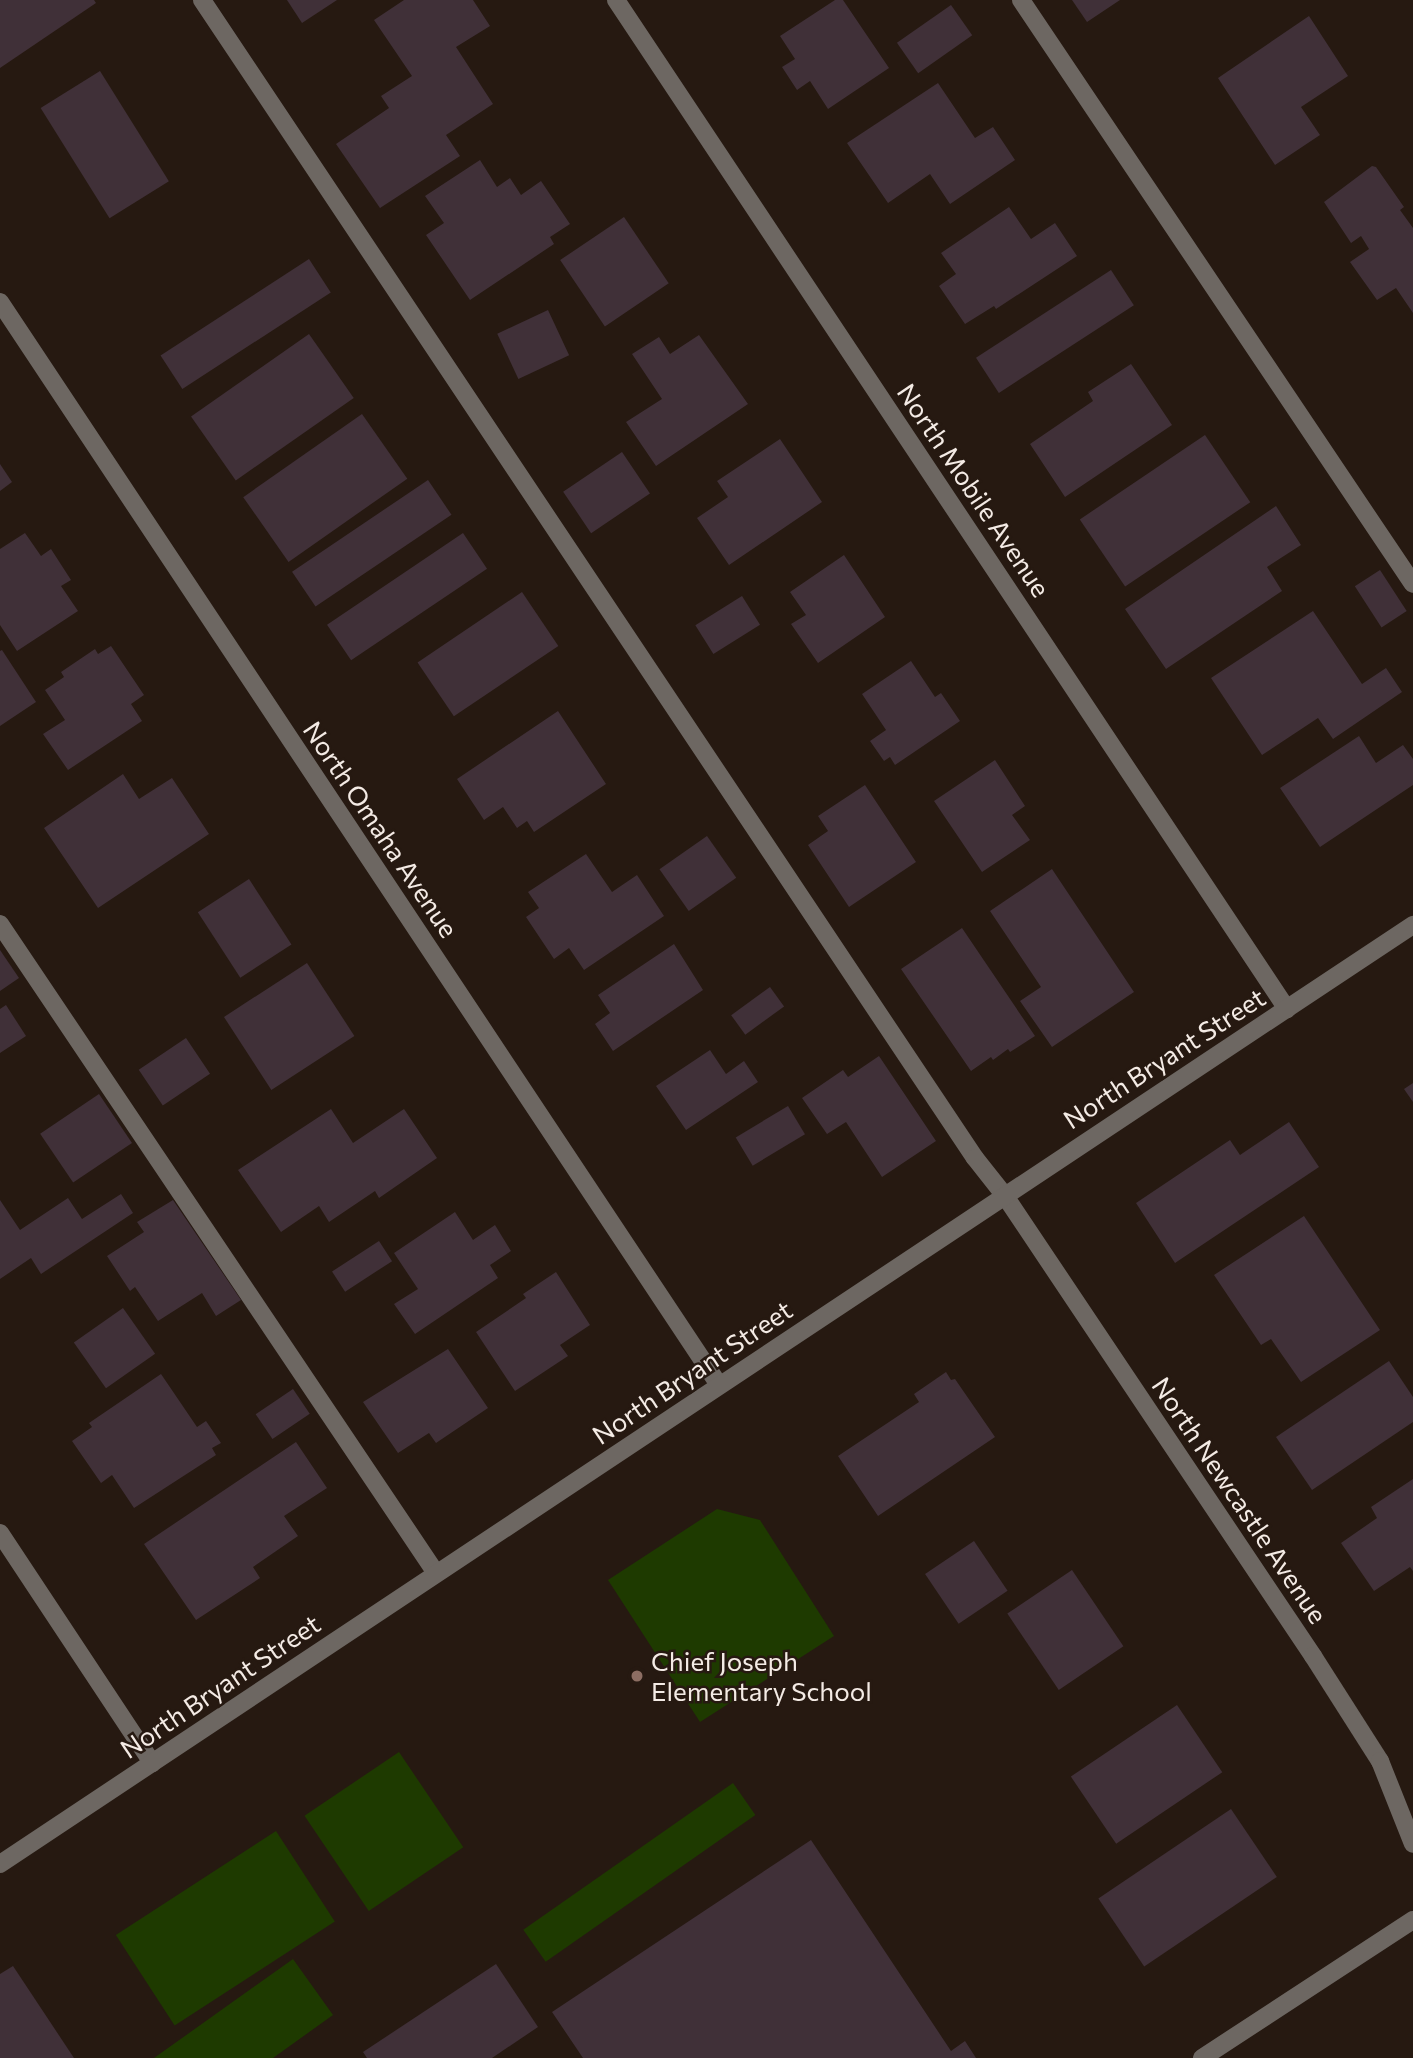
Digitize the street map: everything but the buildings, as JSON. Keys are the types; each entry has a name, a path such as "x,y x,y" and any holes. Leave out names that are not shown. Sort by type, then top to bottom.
{"street":[{"name":"North Newcastle Avenue","path":"202,0 967,1146 1004,1196 1358,1726 1380,1762 1413,1844"},
{"name":"North Mobile Avenue","path":"616,0 1287,1009"},
{"path":"1021,0 1413,584"},
{"name":"North Omaha Avenue","path":"0,302 719,1385"},
{"path":"0,924 436,1573"},
{"name":"North Bryant Street","path":"0,1864 1413,925"},
{"path":"0,1533 152,1763"},
{"path":"1202,2058 1413,1920"}],"green space":[{"path":"717,1509 760,1520 834,1636 700,1722 608,1580"},
{"path":"399,1752 463,1847 369,1911 304,1816"},
{"path":"733,1783 755,1815 546,1962 523,1930"},
{"path":"276,1831 335,1922 175,2026 116,1935"},
{"path":"293,1959 333,2015 273,2058 154,2058"}],"place":[{"name":"Chief Joseph Elementary School","path":"637,1676"}]}
